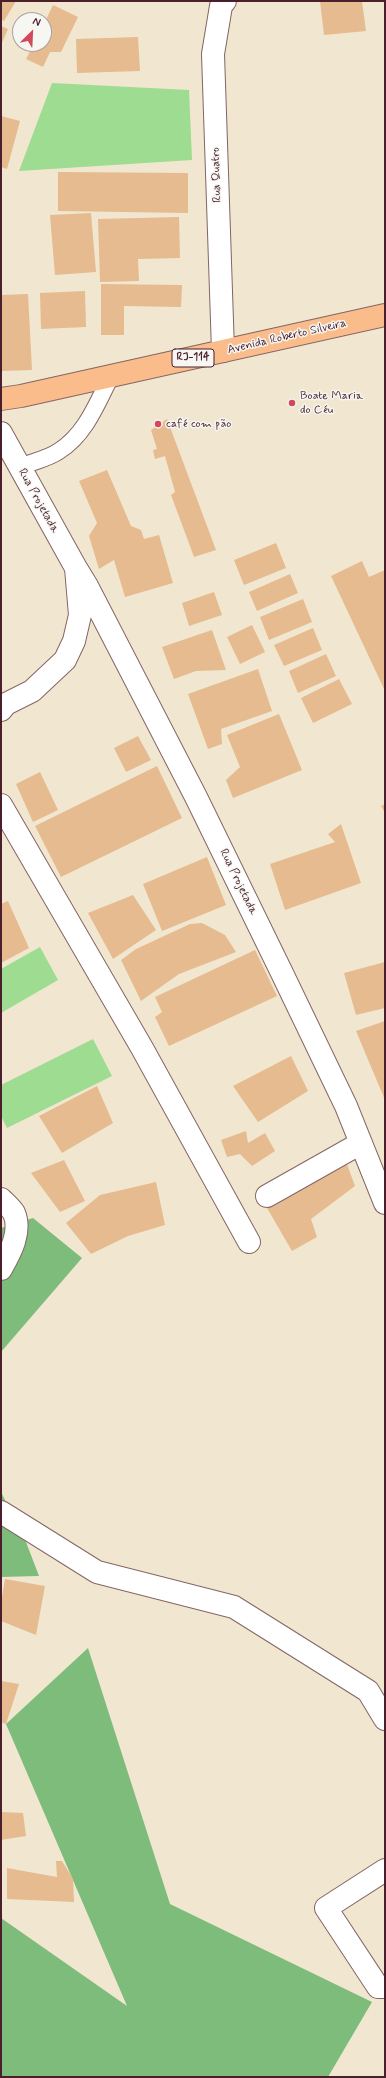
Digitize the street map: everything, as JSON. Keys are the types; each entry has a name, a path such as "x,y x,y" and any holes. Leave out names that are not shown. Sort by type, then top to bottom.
{"main road":[{"name":"Avenida Roberto Silveira","path":"1,399 385,315"}],"street":[{"name":"Rua Quatro","path":"223,351 213,54 221,6 225,1"},
{"name":"Rua Projetada","path":"1,433 87,586 203,811 346,1106 385,1203"},
{"name":"Rua Projetada","path":"1,710 6,704 32,691 65,660 74,641 80,615 76,568"},
{"path":"1,805 142,1048 249,1242"},
{"path":"267,1196 361,1143"},
{"path":"1,1199 14,1213 17,1232 5,1262"},
{"path":"1,1512 97,1572 234,1607 368,1691 385,1719"},
{"path":"385,1870 326,1908 378,1987 385,1987"}],"lane":[{"path":"19,467 58,452 71,442 84,428 111,376"}],"green space":[{"path":"52,83 189,90 192,160 19,171"},
{"path":"40,947 58,980 1,1013 1,969"},
{"path":"93,1039 112,1076 7,1128 1,1116 1,1085"},
{"path":"33,1218 82,1258 1,1352 1,1228"},
{"path":"1,1492 26,1542 39,1576 1,1577"},
{"path":"88,1648 170,1904 372,2002 328,2077 1,2077 1,1918 127,2006 6,1724"}],"building":[{"path":"1,1 16,1 4,21 1,19"},
{"path":"320,1 362,1 366,31 324,35"},
{"path":"53,5 78,17 61,52 52,52 52,12 50,12"},
{"path":"1,26 8,29 1,45"},
{"path":"138,37 140,71 77,73 76,39"},
{"path":"30,52 50,52 43,67 26,59"},
{"path":"1,116 20,121 7,169 1,167"},
{"path":"58,172 188,173 188,213 58,211"},
{"path":"91,213 96,272 55,275 50,215"},
{"path":"179,217 180,258 138,259 139,281 100,282 98,219"},
{"path":"101,284 182,285 181,307 124,306 124,335 101,335"},
{"path":"85,291 86,327 41,329 40,293"},
{"path":"28,294 32,370 1,371 1,295"},
{"path":"167,419 216,550 194,557 171,495 175,492 165,456 155,459 153,450 157,449 151,430"},
{"path":"107,470 131,526 141,530 144,539 159,535 173,583 125,597 114,560 99,569 89,536 97,523 79,481"},
{"path":"276,543 286,568 244,585 234,560"},
{"path":"362,561 369,577 385,570 385,691 331,576"},
{"path":"290,574 298,593 257,611 249,592"},
{"path":"214,592 222,615 189,626 182,603"},
{"path":"303,599 312,622 269,640 260,617"},
{"path":"252,625 265,652 240,664 227,637"},
{"path":"313,628 322,650 284,666 274,645"},
{"path":"212,630 226,670 196,671 174,679 162,647"},
{"path":"326,654 336,676 298,693 289,671"},
{"path":"258,669 272,711 221,729 222,744 208,749 188,694"},
{"path":"339,679 352,704 313,723 301,698"},
{"path":"279,714 302,770 233,798 226,780 240,767 227,735"},
{"path":"138,736 151,760 126,772 114,748"},
{"path":"157,766 182,818 61,877 35,826"},
{"path":"40,772 58,810 33,822 16,784"},
{"path":"385,804 385,813 381,806"},
{"path":"341,824 361,883 285,910 270,864 335,842 328,834"},
{"path":"207,857 226,905 162,931 143,884"},
{"path":"133,895 156,930 113,959 88,913"},
{"path":"8,901 29,948 1,963 1,904"},
{"path":"202,923 225,935 236,952 179,974 141,1001 121,960 136,949 190,924"},
{"path":"255,950 277,996 169,1046 155,1017 162,1012 155,997"},
{"path":"385,962 385,1008 356,1015 344,973"},
{"path":"385,1021 385,1100 356,1031"},
{"path":"291,1056 308,1091 258,1122 233,1086"},
{"path":"97,1086 113,1123 62,1153 39,1116"},
{"path":"246,1131 248,1143 265,1133 275,1151 252,1166 240,1154 227,1157 221,1140"},
{"path":"344,1156 355,1186 311,1219 317,1237 292,1251 267,1208"},
{"path":"64,1160 85,1201 60,1212 31,1173"},
{"path":"156,1182 165,1225 128,1236 91,1254 66,1223 100,1195"},
{"path":"5,1579 45,1586 36,1635 1,1621 1,1603"},
{"path":"1,1681 19,1684 6,1724 1,1722"},
{"path":"1,1812 23,1813 26,1836 1,1840"},
{"path":"56,1861 62,1861 73,1879 74,1902 7,1899 7,1868 57,1877"}],"place":[{"name":"Boate Maria do Céu","path":"292,403"},
{"name":"café com pão","path":"158,424"}]}
